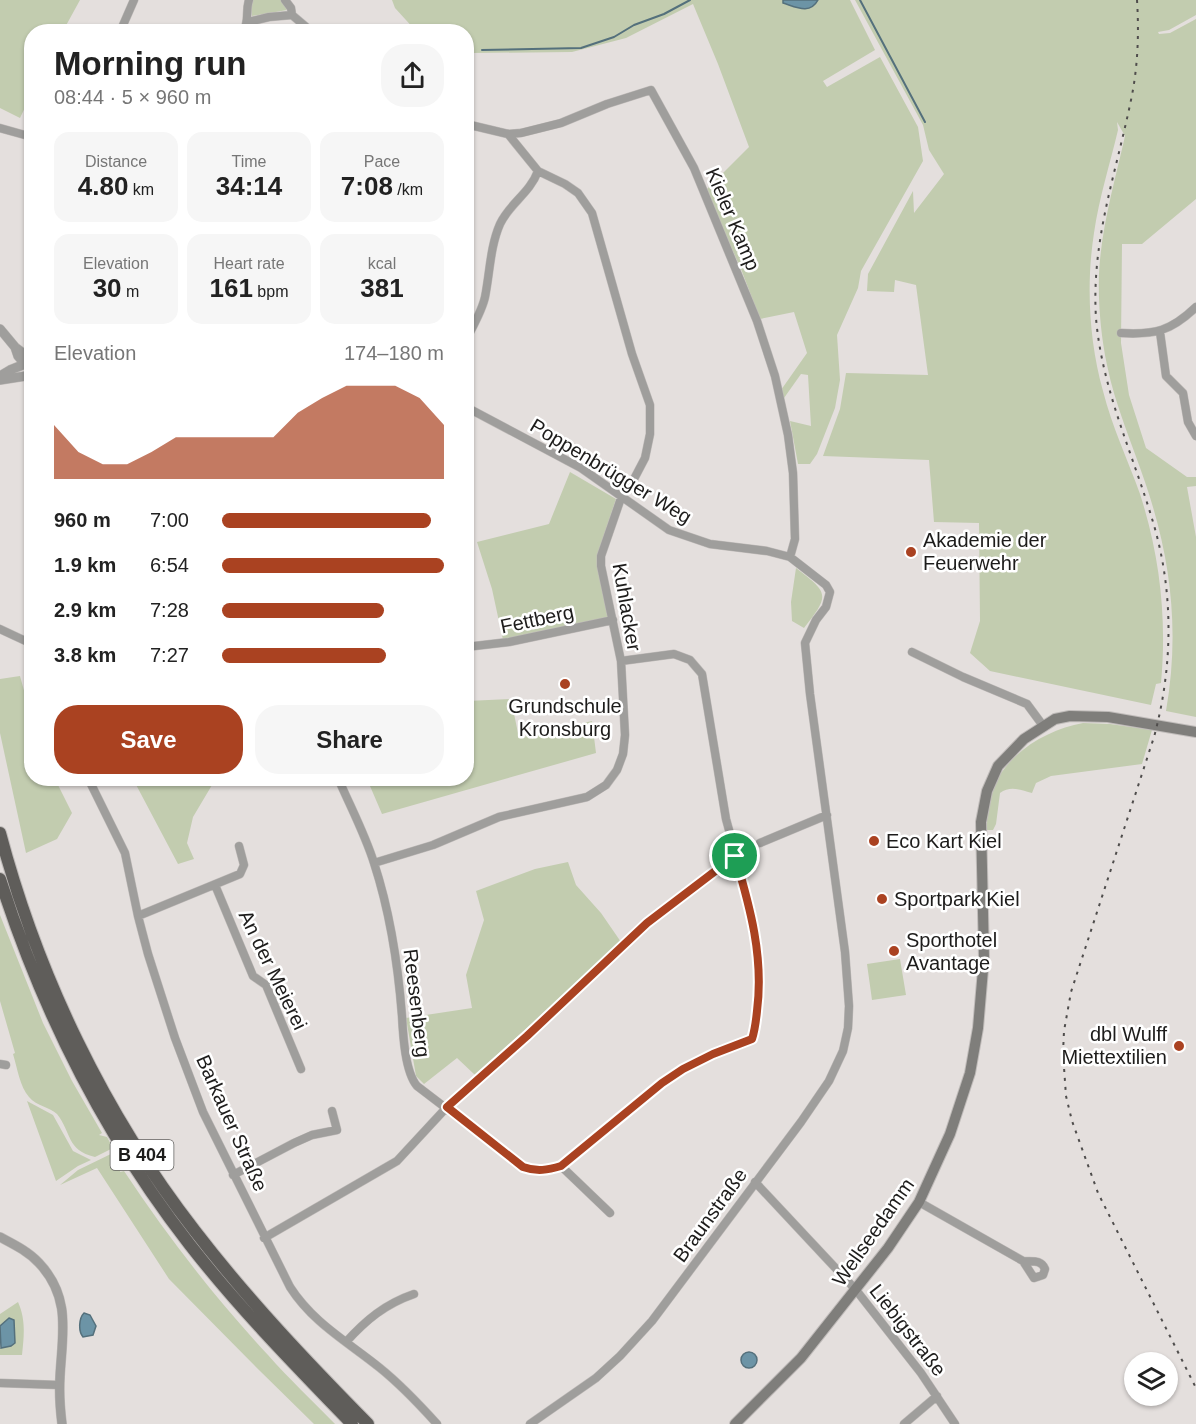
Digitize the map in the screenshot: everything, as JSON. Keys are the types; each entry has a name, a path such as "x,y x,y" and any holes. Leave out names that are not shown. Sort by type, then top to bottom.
{"highway":[{"name":"B 404","path":"0,833 26,919 60,1003 92,1069 134,1143 189,1223 237,1284 368,1424"},
{"name":"B 404","path":"0,879 33,970 69,1051 144,1180 183,1236 221,1283 352,1424"}],"main road":[{"name":"Wellseedamm","path":"735,1424 801,1358 888,1248 919,1202 951,1134 970,1073 978,1028 984,958 981,831 984,802 993,776 1004,758 1024,739 1047,725 1057,725 1082,717 1108,717 1196,732"}],"street":[{"path":"124,24 134,0"},
{"path":"249,0 248,22 292,15"},
{"path":"285,0 291,8 292,15 303,24"},
{"name":"Kieler Kamp","path":"474,126 508,134 561,123 607,104 651,90 694,168 757,321 775,376 788,435 793,473 795,539 790,557"},
{"path":"0,128 24,135"},
{"name":"Kuhlacker","path":"374,863 433,845 499,817 587,797 606,785 617,770 622,754 625,735 621,661 601,566 602,556 621,498 645,458 650,434 650,405 632,354 592,213 578,193 538,171 508,134"},
{"path":"474,322 484,299 493,243 501,222 507,212 531,187 538,171"},
{"path":"1121,333 1160,332 1174,325 1196,307"},
{"path":"0,329 24,362"},
{"path":"1160,332 1166,376 1184,393 1196,436"},
{"path":"0,376 24,369"},
{"path":"0,380 24,370"},
{"name":"Poppenbrügger Weg","path":"474,411 581,468 669,530 717,546 767,551 790,557 826,585 830,592 829,599 805,643"},
{"name":"Fettberg","path":"474,646 509,642 613,620"},
{"path":"0,629 24,640"},
{"name":"Braunstraße","path":"530,1424 596,1378 652,1321 818,1097 829,1081 843,1051 848,1028 848,984 805,643"},
{"path":"912,652 1027,704 1047,725"},
{"path":"610,1213 561,1166 662,1083 683,1069 752,1039 759,1000 757,943 751,911 735,856 718,773 702,674 690,660 674,654 621,661"},
{"name":"Barkauer Straße","path":"92,786 125,854 138,916 175,1038 203,1112 264,1238 299,1301 321,1325 398,1383 437,1424"},
{"name":"Reesenberg","path":"341,786 374,863 395,952 403,1031 411,1079 523,1167 547,1170 561,1166"},
{"path":"760,843 827,815"},
{"path":"138,916 240,874 244,865 239,846"},
{"path":"264,1238 397,1161 447,1107 527,1036 647,923 735,856"},
{"name":"An der Meierei","path":"215,885 254,976 266,985 301,1069"},
{"path":"233,1175 294,1143 337,1130 332,1111"},
{"name":"Liebigstraße","path":"755,1182 856,1290 938,1396 955,1424"},
{"path":"919,1202 1023,1262"},
{"path":"0,1237 39,1263 56,1291 62,1311 64,1332 59,1385 62,1424"},
{"path":"346,1342 374,1313 414,1294"},
{"path":"0,1383 59,1385"},
{"path":"904,1424 925,1404 938,1396"}],"green space":[{"path":"0,0 80,0 67,24 24,24 24,110 20,118 0,108"},
{"path":"253,0 281,0 287,10 252,16 250,4"},
{"path":"392,0 783,0 783,3 807,9 815,5 818,0 850,0 875,50 823,81 827,87 880,57 918,127 923,161 861,271 858,288 837,335 840,380 835,408 817,454 810,464 798,464 790,421 811,426 808,375 801,374 784,398 781,390 807,353 794,312 760,319 741,269 705,191 749,147 693,4 626,38 572,52 474,53 474,24 410,24 395,8"},
{"path":"855,0 1196,0 1196,15 1169,30 1158,32 1159,34 1170,33 1196,19 1196,199 1142,244 1122,244 1121,343 1129,395 1146,448 1187,477 1196,477 1196,486 1187,487 1196,537 1196,717 1166,711 1172,652 1167,567 1154,510 1114,395 1103,343 1099,297 1100,257 1125,136 1117,122 1118,130 1094,233 1090,272 1090,312 1098,372 1103,391 1115,430 1140,494 1157,564 1162,611 1163,659 1161,683 1156,684 1151,705 990,671 970,653 980,621 979,523 934,522 929,460 823,456 840,409 846,373 928,375 916,285 895,280 894,292 867,291 868,274 913,191 914,213 944,174 929,150 923,125"},
{"path":"570,472 616,499 600,547 609,617 503,640 492,589 477,542 549,524"},
{"path":"796,568 815,583 822,595 822,601 804,628 792,621 791,602"},
{"path":"20,676 24,691 24,786 58,786 72,813 57,839 26,853 0,733 0,679"},
{"path":"511,699 519,738 592,721 596,753 382,814 370,786 474,786 474,701"},
{"path":"1083,723 1152,730 1142,764 1051,776 1036,783 1032,793 1008,789 1000,793 996,824 993,830 987,830 988,808 992,791 999,776 1009,763 1036,741 1051,733"},
{"path":"137,786 211,786 193,817 187,843 194,859 178,864"},
{"path":"568,862 576,885 601,913 621,942 475,1075 457,1058 424,1084 416,1076 406,1018 472,1008 466,975 484,920 476,891 535,869"},
{"path":"0,915 43,1023 72,1081 102,1133 99,1135 107,1137 113,1148 95,1157 79,1150 74,1145 57,1114 32,1100 21,1082 0,1001"},
{"path":"900,959 906,995 872,1000 867,964"},
{"path":"27,1101 53,1115 73,1151 91,1160 56,1181"},
{"path":"115,1152 122,1164 120,1172 124,1171 174,1243 210,1289 276,1364 335,1424 314,1424 169,1279 97,1168 60,1185 78,1170"},
{"path":"18,1302 24,1335 22,1355 0,1355 0,1348 11,1346 4,1322 0,1326 0,1314"}],"water":[{"path":"783,0 818,0 815,5 802,9 783,3"},
{"path":"84,1313 90,1315 96,1326 93,1335 83,1337 80,1325"},
{"path":"9,1318 14,1320 15,1343 1,1348 0,1326"},
{"path":"746,1352 752,1352 757,1360 755,1366 746,1368 741,1363 741,1357"}],"waterway":[{"path":"482,50 581,48 614,37 634,25 664,14 690,0"},
{"path":"860,0 925,122"}],"railway":[{"path":"1137,0 1136,72 1101,233 1095,289 1096,318 1099,345 1111,396 1160,548 1168,602 1168,657 1154,737 1071,992 1064,1031 1063,1053 1066,1096 1072,1121 1098,1193 1196,1388"}],"place":[{"name":"Akademie der Feuerwehr","path":"911,552"},
{"name":"Grundschule Kronsburg","path":"565,684"},
{"name":"Eco Kart Kiel","path":"874,841"},
{"name":"Sportpark Kiel","path":"882,899"},
{"name":"Sporthotel Avantage","path":"894,951"},
{"name":"dbl Wulff Miettextilien","path":"1179,1046"}],"route":[{"path":"735,856 751,911 757,943 759,1000 752,1039 683,1069 662,1083 582,1151 561,1166 547,1170 523,1167 447,1107 527,1036 647,923 735,856"}]}
